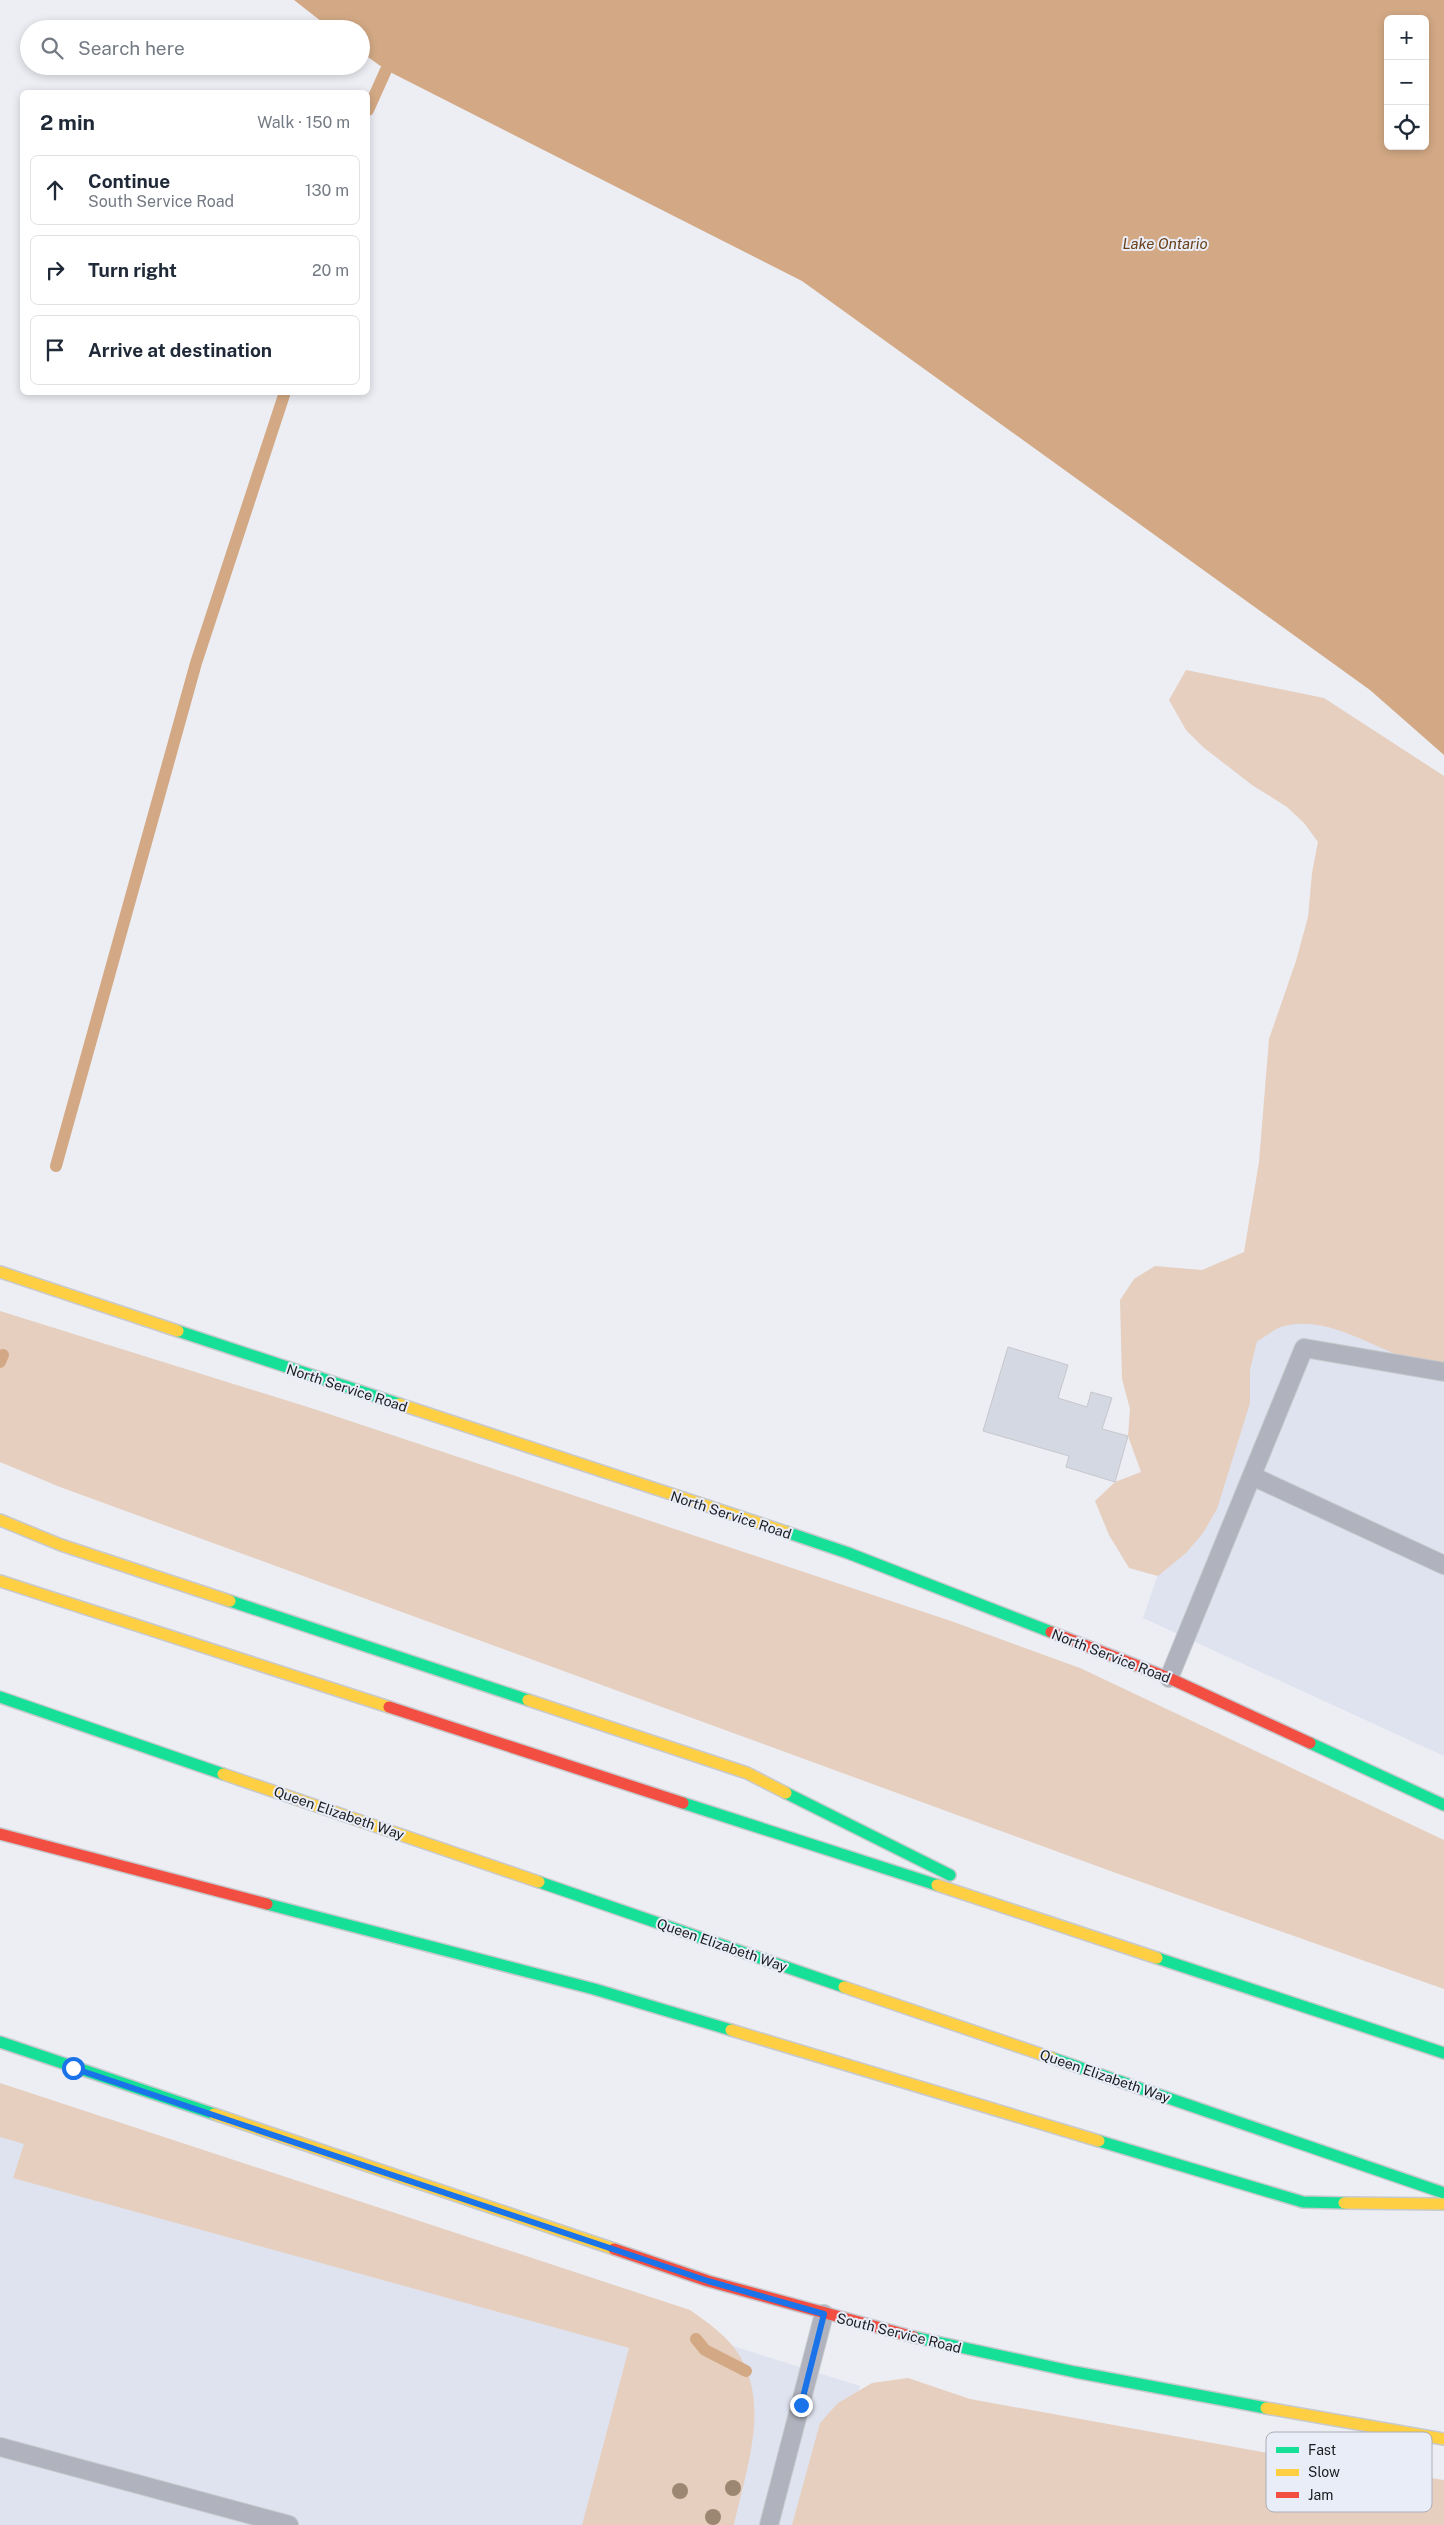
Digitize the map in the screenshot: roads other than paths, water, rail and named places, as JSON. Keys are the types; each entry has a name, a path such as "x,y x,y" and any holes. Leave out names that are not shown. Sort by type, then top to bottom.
{"main road":[{"name":"North Service Road","path":"0,1272 848,1553 1169,1678 1444,1805"},
{"path":"0,1520 61,1545 747,1773 1029,1915"},
{"path":"0,1580 1029,1915 1444,2053"},
{"name":"Queen Elizabeth Way","path":"0,1697 1444,2192"},
{"path":"0,1834 594,1989 1302,2202 1444,2204"},
{"name":"South Service Road","path":"0,2042 708,2281 824,2314 952,2346 1117,2380 1405,2432"}],"lane":[{"path":"1169,1678 1304,1348 1444,1372"},
{"path":"1252,1476 1444,1566"},
{"path":"769,2525 824,2314"},
{"path":"0,2447 289,2525"}],"water":[{"name":"Lake Ontario","path":"294,0 1444,0 1444,755 1370,690 802,281 386,70 370,58 370,20 320,20"}],"waterway":[{"path":"370,106 386,70"},
{"path":"56,1166 196,663 284,395"},
{"path":"0,1362 3,1355"},
{"path":"696,2339 705,2350 746,2371"}]}
